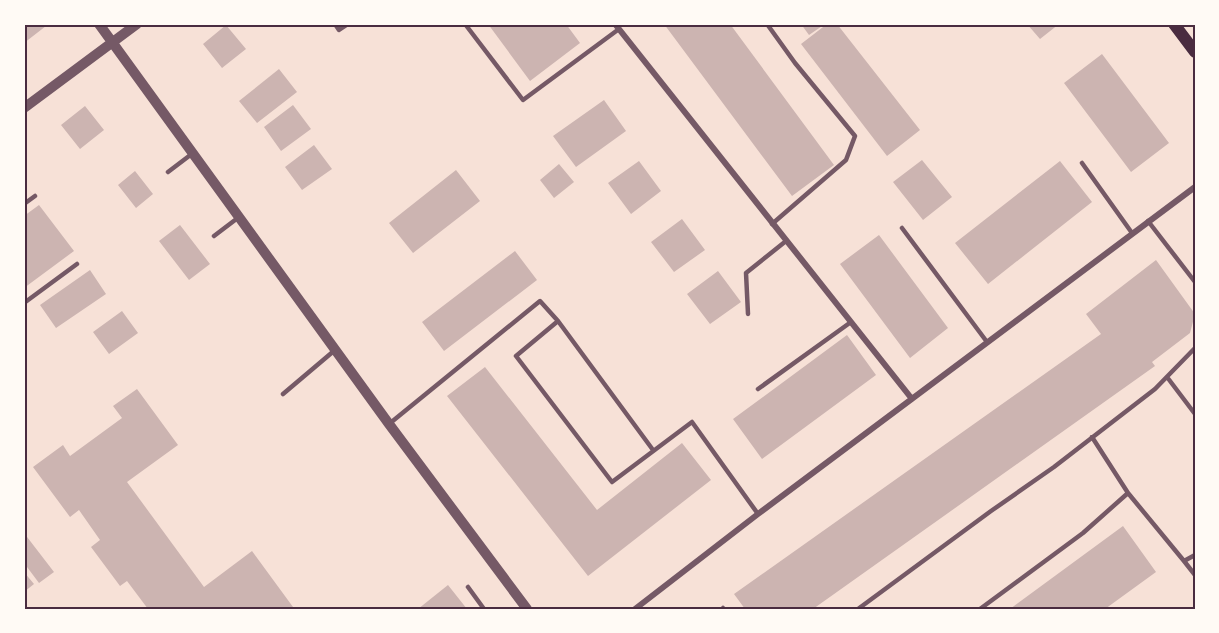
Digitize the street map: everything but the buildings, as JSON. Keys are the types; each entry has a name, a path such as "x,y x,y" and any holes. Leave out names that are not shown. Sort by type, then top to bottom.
{"main road":[{"path":"1174,24 1195,51"}],"street":[{"path":"99,24 525,608"},
{"path":"24,108 138,24"},
{"path":"617,26 912,399"},
{"path":"635,609 758,514 1195,187"}],"lane":[{"path":"334,24 339,30 348,24"},
{"path":"465,24 523,100 617,26"},
{"path":"767,24 795,63 855,136 846,160 772,224"},
{"path":"168,172 193,153"},
{"path":"1082,163 1132,233"},
{"path":"24,204 35,196"},
{"path":"214,236 239,217"},
{"path":"1148,221 1195,282"},
{"path":"902,228 987,342"},
{"path":"748,314 746,273 786,241"},
{"path":"24,303 77,264"},
{"path":"389,424 540,301 558,321 653,450"},
{"path":"558,321 516,356 612,482 692,422 758,514"},
{"path":"758,389 851,322"},
{"path":"858,609 1054,467 1155,389 1195,348"},
{"path":"283,394 335,350"},
{"path":"1167,377 1195,414"},
{"path":"1092,437 1128,493 1195,575"},
{"path":"980,609 1083,533 1128,493"},
{"path":"1184,561 1195,555"},
{"path":"468,587 484,609"}]}
